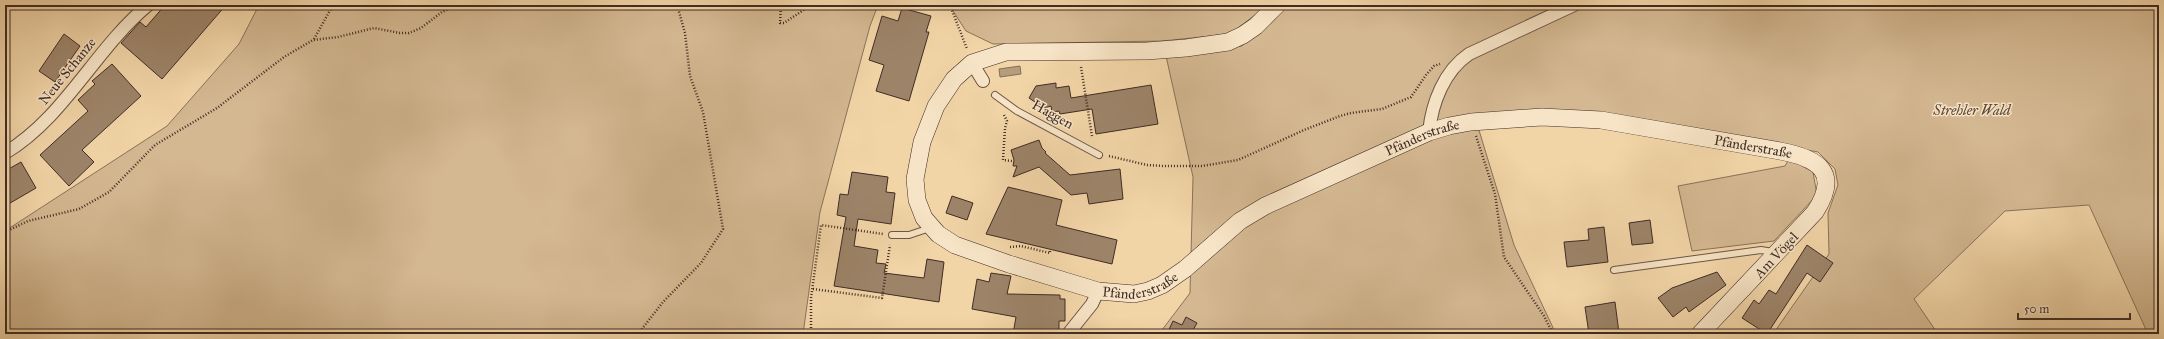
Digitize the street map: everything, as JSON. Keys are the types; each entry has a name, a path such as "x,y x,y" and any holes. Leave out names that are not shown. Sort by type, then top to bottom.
{"street":[{"name":"Neue Schanze","path":"5,153 31,135 49,117 114,37 148,5"},
{"name":"Pfänderstraße","path":"1277,5 1256,26 1243,36 1228,42 1186,48 1147,51 1006,52 972,63 954,79 936,106 918,154 915,179 917,200 924,218 932,228 946,239 964,248 1098,291 1134,294 1148,291 1162,285 1185,269 1240,221 1265,206 1429,132 1449,126 1471,122 1542,117 1601,120 1801,155 1810,158 1818,166"},
{"path":"1429,132 1435,102 1455,64 1469,54 1574,5"},
{"path":"972,63 983,81"},
{"name":"Am Vögel","path":"1700,334 1815,212 1822,200 1826,183 1825,177 1818,166"},
{"path":"1068,334 1092,304 1098,291"}],"lane":[{"name":"Haggen","path":"995,95 1017,111 1068,140 1099,155"},
{"path":"892,235 909,234 932,228"},
{"path":"1614,270 1761,250 1778,253"}],"path":[{"path":"313,40 333,5"},
{"path":"5,232 28,221 80,209 109,192 155,145 217,108 284,57 313,40 338,37 374,28 400,33 409,33 421,28 442,12 457,5"},
{"path":"638,334 663,302 701,263 723,229 703,112 690,76 685,33 677,5"},
{"path":"781,5 780,23 811,5"},
{"path":"950,5 972,63"},
{"path":"1078,51 1092,136"},
{"path":"1099,155 1164,166 1202,166 1238,160 1340,116 1382,109 1411,97 1426,75 1436,65 1440,64 1450,71"},
{"path":"1006,103 1004,116 1007,125 1005,128 1003,160 1012,161"},
{"path":"1471,122 1495,194 1501,251 1508,264 1544,316 1553,334"},
{"path":"811,334 812,289 821,225 892,235 882,298 812,289"}],"green space":[{"path":"259,5 878,5 870,26 820,212 803,334 5,334 5,231 167,126 239,44"},
{"path":"949,5 1268,5 1230,34 1162,41 993,44 966,31"},
{"name":"Strehler Wald","path":"1281,5 2159,5 2159,334 2148,334 2089,205 2005,211 1914,299 1938,334 1773,334 1829,254 1828,213 1838,185 1835,169 1818,152 1611,114 1478,127 1514,245 1556,334 1159,334 1190,293 1193,177 1166,56 1242,46"},
{"path":"1789,159 1813,172 1817,195 1774,241 1692,251 1678,186 1785,166"}],"shaded area":[{"path":"1020,66 1021,74 1000,77 999,69"}],"building":[{"path":"165,5 226,5 162,79 121,43 140,22 146,27"},
{"path":"902,8 931,16 926,32 929,32 909,101 876,91 884,65 869,60 882,16 898,21"},
{"path":"64,34 80,46 55,82 39,71"},
{"path":"112,64 141,96 82,150 94,162 69,186 40,155 88,111 78,100 95,84 92,81"},
{"path":"1056,83 1056,88 1069,86 1071,98 1151,85 1158,124 1096,134 1092,109 1060,114 1059,111 1052,112 1051,106 1044,108 1029,98 1036,86"},
{"path":"1039,140 1042,148 1046,152 1045,153 1070,175 1120,169 1123,199 1089,204 1087,193 1071,195 1039,167 1013,177 1017,166 1013,166 1014,160 1011,150"},
{"path":"21,162 36,188 5,206 5,171"},
{"path":"852,172 888,177 886,192 895,193 891,224 858,219 854,246 878,250 876,263 886,264 884,273 924,278 927,259 944,262 939,302 834,286 846,217 837,215 840,194 848,195"},
{"path":"1008,187 1062,200 1056,225 1117,240 1112,264 986,234"},
{"path":"952,196 973,203 967,220 946,213"},
{"path":"1650,220 1653,243 1632,245 1629,223"},
{"path":"1604,227 1608,262 1567,267 1564,242 1589,240 1588,229"},
{"path":"1807,245 1833,263 1820,282 1807,273 1767,334 1742,318 1754,300 1759,304 1769,290 1776,294"},
{"path":"1717,272 1726,285 1689,312 1686,307 1673,317 1658,298 1672,288"},
{"path":"991,273 1011,276 1007,294 1060,295 1060,299 1065,299 1065,321 1059,321 1059,334 1013,334 1016,317 972,309 977,279 989,282"},
{"path":"1615,302 1619,333 1589,334 1585,307"},
{"path":"1186,317 1197,323 1193,330 1201,334 1167,334 1173,321 1182,325"}]}
